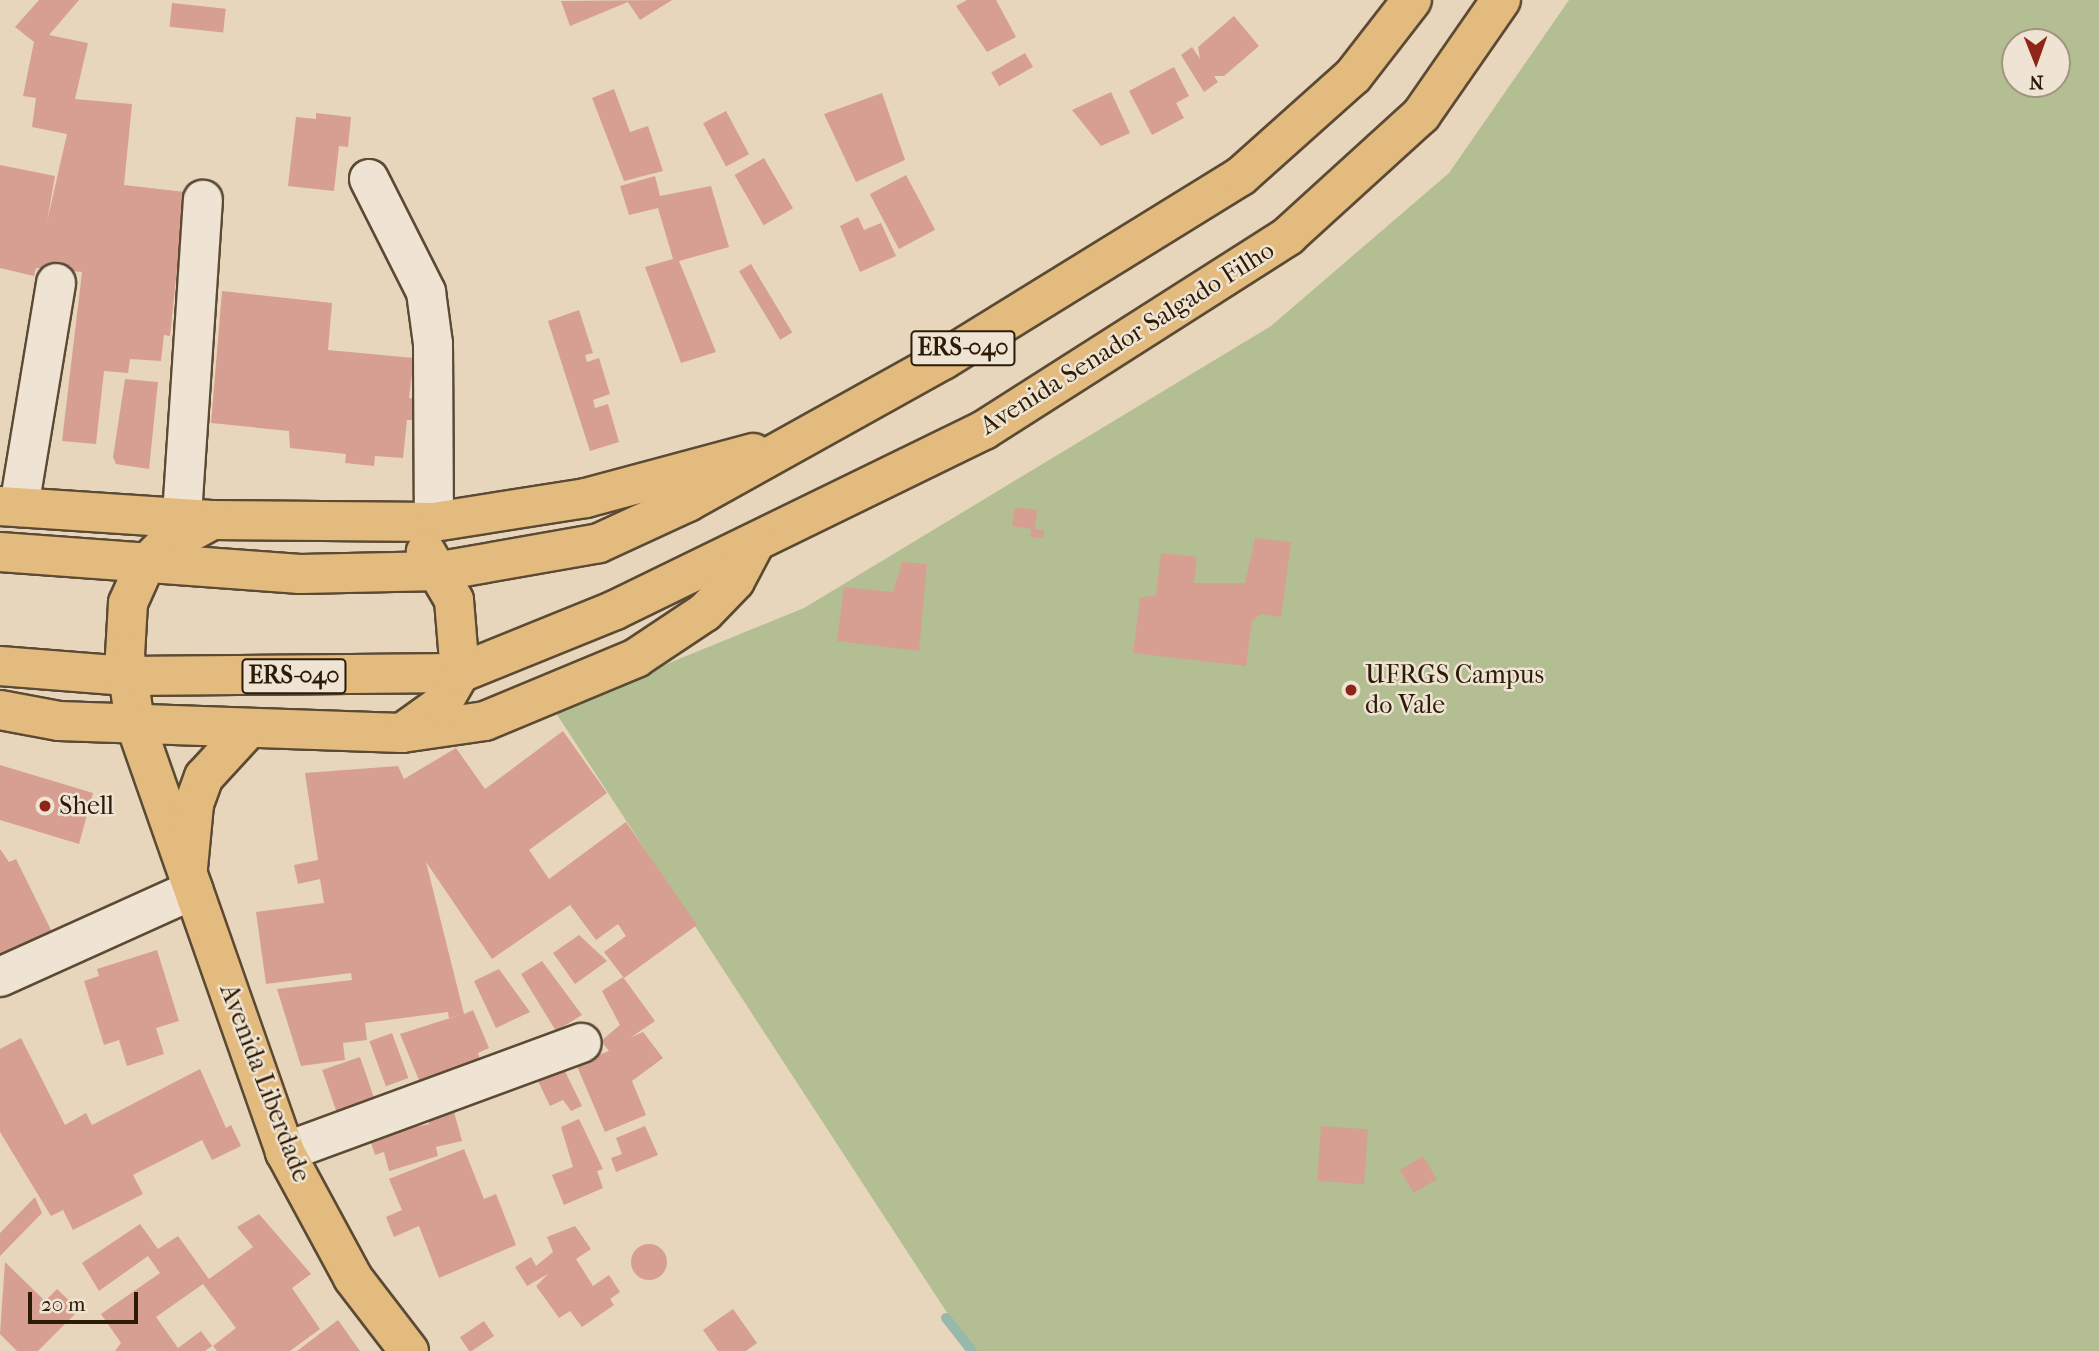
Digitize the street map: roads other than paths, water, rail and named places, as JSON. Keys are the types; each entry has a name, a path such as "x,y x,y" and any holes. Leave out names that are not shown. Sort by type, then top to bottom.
{"main road":[{"name":"ERS-040","path":"0,552 145,565 300,574 441,571 599,543 688,502 977,340 1241,176 1353,76 1412,0"},
{"name":"Avenida Senador Salgado Filho","path":"0,666 127,676 460,673 556,636 984,430 1288,236 1421,115 1501,0"},
{"path":"10,506 380,524 434,522 586,498 682,467 782,447"},
{"path":"135,723 127,676 128,603 145,565 197,517"},
{"path":"380,524 427,553 441,571 461,625 460,673 442,704 402,733"},
{"path":"0,710 135,723 402,733 485,721 636,658 705,612 735,581 755,542"},
{"name":"Avenida Liberdade","path":"135,723 285,1152 353,1278 409,1351"},
{"name":"Avenida Liberdade","path":"190,882 194,804 204,777 248,729"}],"street":[{"path":"369,179 426,292 433,344 434,522"},
{"path":"197,517 203,200"},
{"path":"10,506 56,283"},
{"path":"0,977 190,882"},
{"path":"285,1152 582,1043"}],"waterway":[{"path":"946,1318 972,1351"}],"place":[{"name":"UFRGS Campus do Vale","path":"1351,690"},
{"name":"Shell","path":"45,806"}]}
